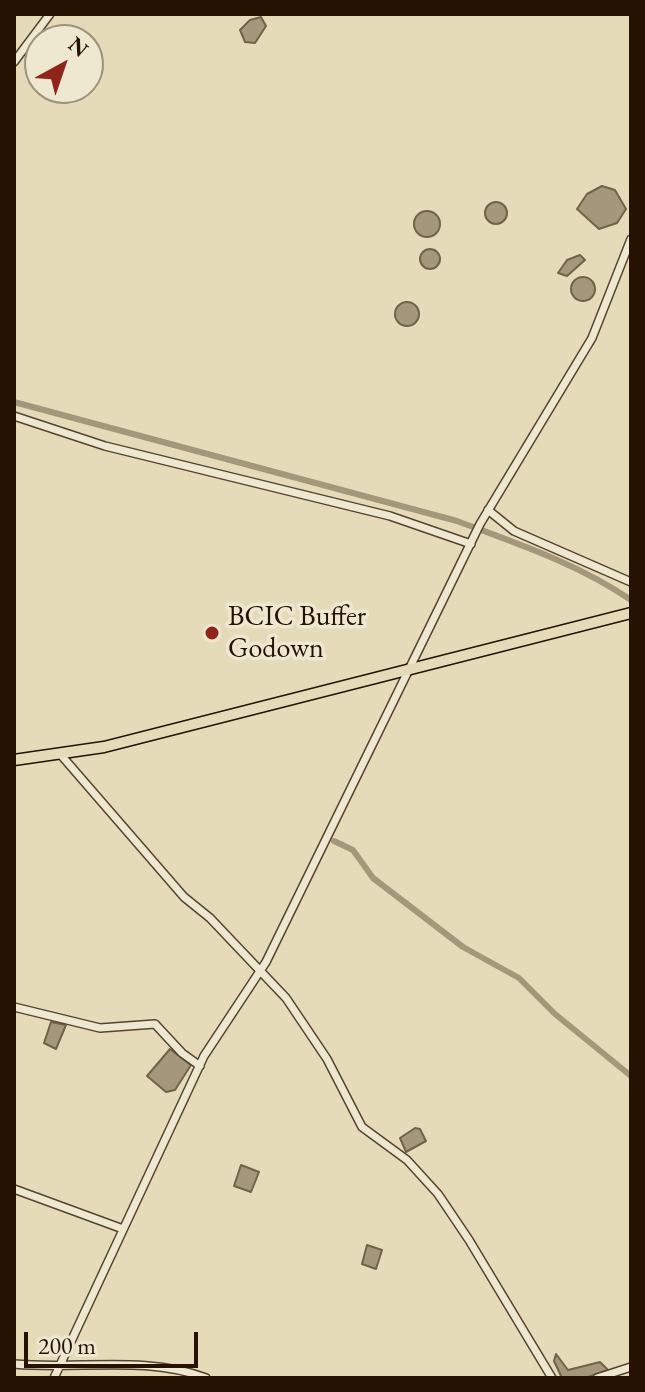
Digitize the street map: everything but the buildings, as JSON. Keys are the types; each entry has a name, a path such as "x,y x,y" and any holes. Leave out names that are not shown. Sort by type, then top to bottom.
{"highway":[{"path":"14,760 61,755 631,613"}],"street":[{"path":"14,62 50,14"},
{"path":"54,1378 200,1066 260,971 480,524 592,338 631,239"},
{"path":"14,416 105,446 390,516 472,541"},
{"path":"488,510 514,531 631,582"},
{"path":"61,755 184,897 210,918 286,998 327,1059 362,1127 407,1160 438,1194 552,1378"},
{"path":"14,1007 100,1028 155,1024 182,1053 200,1066"},
{"path":"14,1189 123,1229"},
{"path":"14,1364 186,1370 206,1378"},
{"path":"597,1378 631,1367"}],"shaded area":[{"path":"261,17 266,26 255,43 245,42 240,30 250,20"},
{"path":"602,186 615,190 626,209 617,223 599,229 577,209 587,194"},
{"path":"496,202 504,205 507,213 504,221 496,224 488,221 485,213 488,205"},
{"path":"427,211 436,215 440,224 436,233 427,237 418,233 414,224 418,215"},
{"path":"430,249 437,252 440,259 437,266 430,269 423,266 420,259 423,252"},
{"path":"580,255 585,260 567,276 558,273 567,260"},
{"path":"583,277 591,281 595,289 591,297 583,301 575,297 571,289 575,281"},
{"path":"407,302 418,309 419,314 412,325 407,326 396,319 395,314 402,303"},
{"path":"51,1022 66,1025 56,1049 44,1043"},
{"path":"170,1049 191,1065 175,1090 166,1092 147,1076"},
{"path":"415,1128 420,1129 426,1141 406,1152 400,1138"},
{"path":"241,1165 259,1172 251,1192 234,1186"},
{"path":"367,1245 382,1250 376,1269 362,1264"},
{"path":"556,1354 568,1370 600,1362 608,1370 585,1378 562,1378 554,1361"}],"waterway":[{"path":"14,402 457,521 569,565 631,600"},
{"path":"334,841 353,850 373,878 463,947 519,978 555,1014 631,1076"}],"place":[{"name":"BCIC Buffer Godown","path":"212,633"}]}
